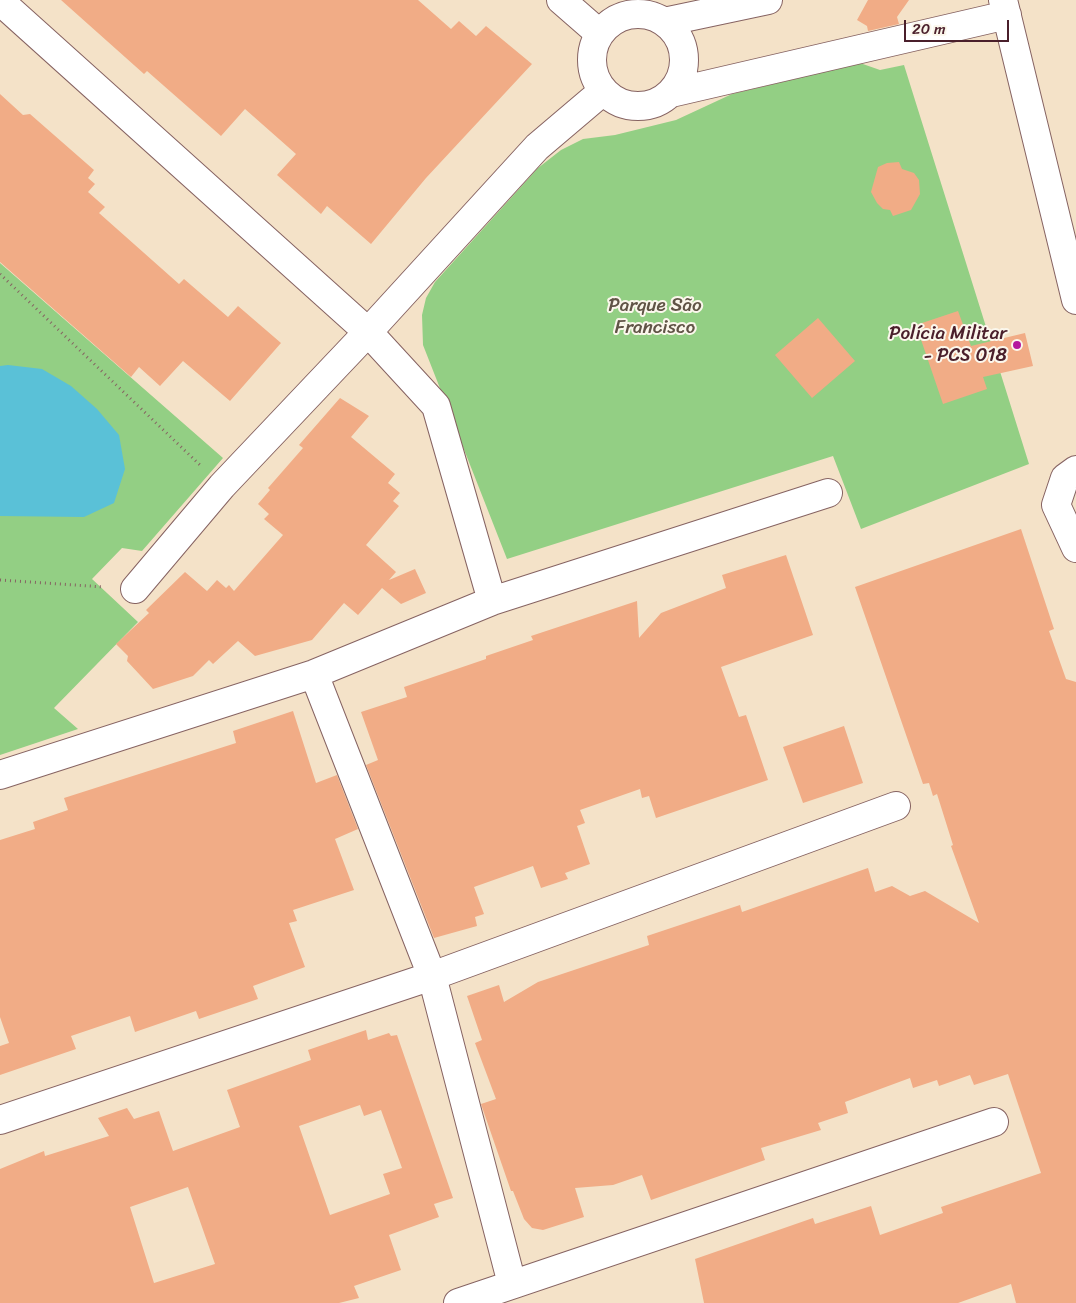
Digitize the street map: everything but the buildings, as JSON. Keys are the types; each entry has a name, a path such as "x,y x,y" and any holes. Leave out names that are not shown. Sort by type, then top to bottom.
{"street":[{"path":"0,0 368,332 436,406 492,601"},
{"path":"561,0 600,34"},
{"path":"664,22 768,0"},
{"path":"671,93 684,70 681,43 664,22 648,15 629,15 613,21 600,34 592,52 593,72 603,91 619,103 638,107 656,104 671,93 896,39 1005,8 1076,300"},
{"path":"135,588 222,486 368,332 537,147 603,91"},
{"path":"1076,470 1065,478 1056,505 1076,548"},
{"path":"0,775 314,674 492,601 828,494"},
{"path":"314,674 432,976 512,1284"},
{"path":"0,1120 432,976 896,806"},
{"path":"458,1303 994,1122"}],"path":[{"path":"0,274 222,486"},
{"path":"0,580 135,588"}],"green space":[{"name":"Parque São Francisco","path":"860,63 880,70 904,65 1029,464 861,529 833,456 507,559 423,345 422,315 426,298 435,282 538,168 561,150 583,139 615,135 676,120 732,94"},
{"path":"0,263 223,458 142,551 122,548 92,579 138,622 54,708 78,729 0,755"}],"water":[{"path":"8,365 42,369 71,386 97,409 119,435 125,469 114,503 84,517 0,516 0,366"}],"place":[{"name":"Polícia Militar - PCS 018","path":"1017,345"}]}
